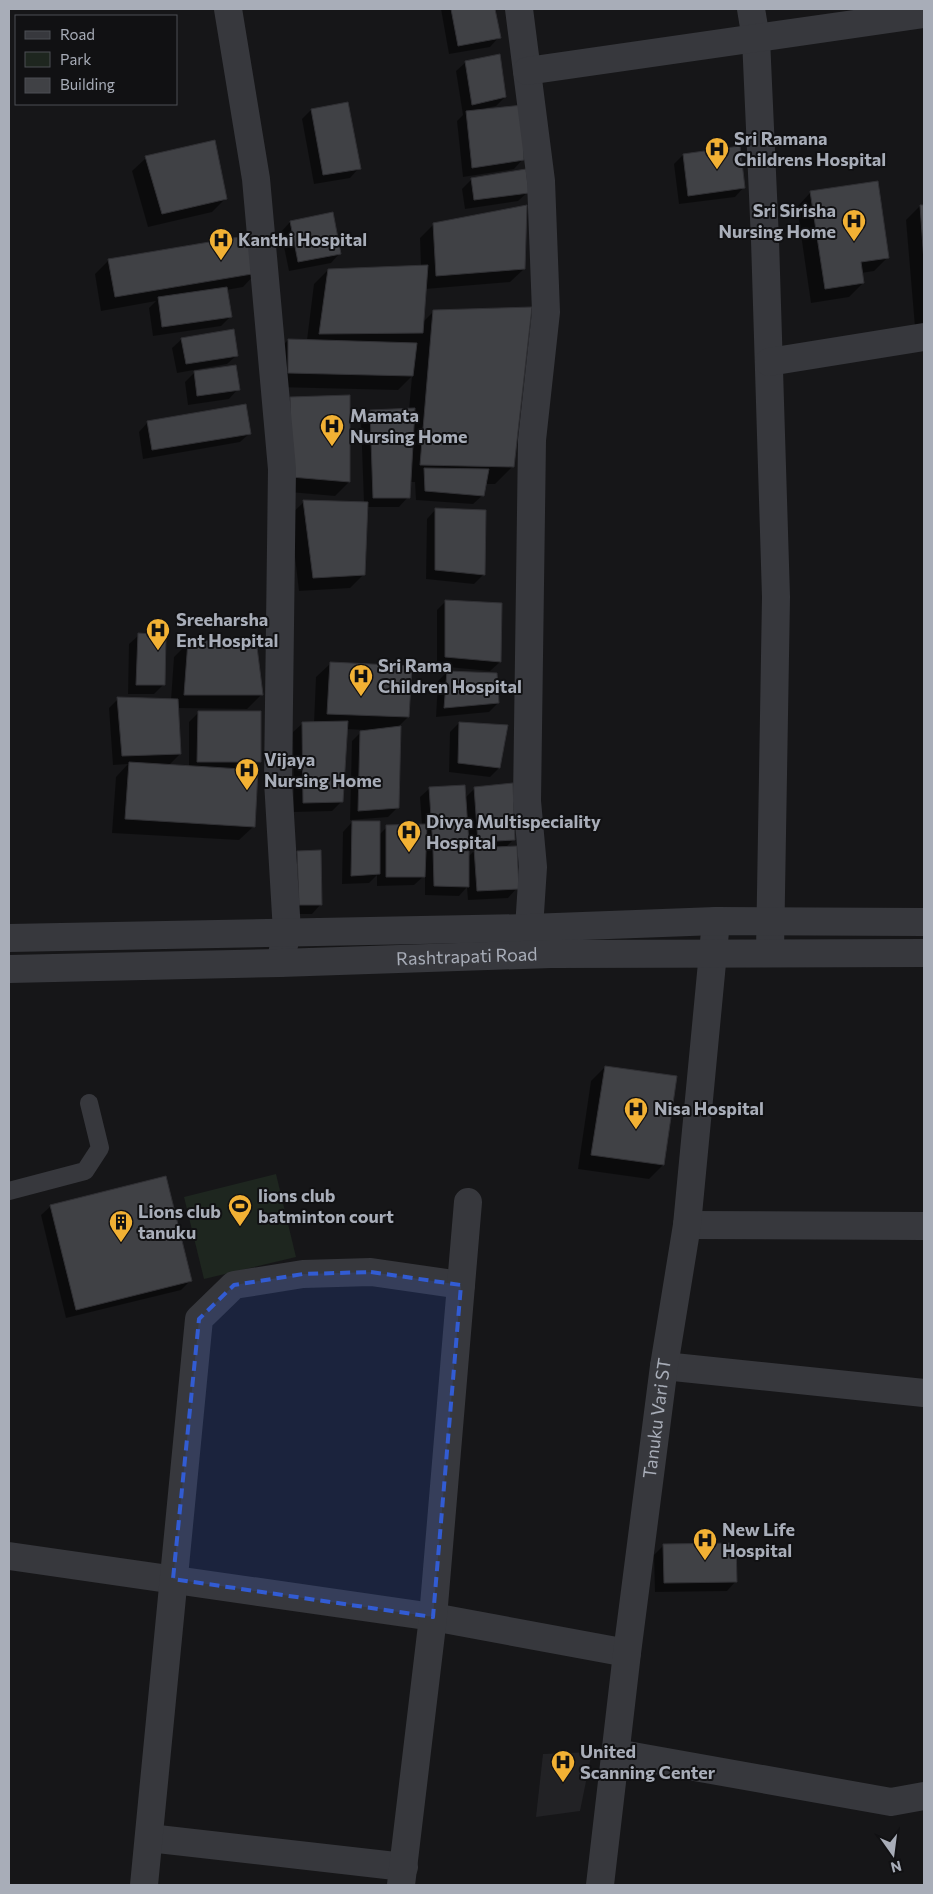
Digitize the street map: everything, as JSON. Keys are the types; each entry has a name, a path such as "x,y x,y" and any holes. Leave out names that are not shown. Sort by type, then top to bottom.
{"street":[{"path":"228,9 256,180 282,469 278,781 287,932 280,963"},
{"path":"518,9 541,181 546,312 532,440 527,801 533,867 529,928"},
{"path":"751,9 756,40 776,597 769,921 770,952"},
{"path":"527,72 924,14"},
{"path":"769,362 924,337"},
{"name":"Rashtrapati Road","path":"9,938 529,928 769,921 924,922"},
{"name":"Tanuku Vari ST","path":"600,1885 627,1653 664,1366 687,1225 716,922"},
{"name":"Rashtrapati Road","path":"9,969 551,954 924,953"},
{"path":"149,1838 402,1876 433,1617 468,1202"},
{"path":"687,1225 924,1226"},
{"path":"144,1885 199,1319 234,1285 303,1274 371,1272 461,1285"},
{"path":"664,1366 924,1393"},
{"path":"9,1556 433,1617 627,1653"},
{"path":"616,1753 892,1802 924,1796"}],"lane":[{"path":"9,1191 85,1171 100,1148 89,1103"}],"highlighted area":[{"path":"371,1272 461,1285 433,1617 173,1579 199,1319 234,1285 303,1274"}],"shaded area":[{"name":"United Scanning Center","path":"592,1752 580,1811 536,1817 543,1754"}],"green space":[{"name":"lions club batminton court","path":"276,1174 296,1257 204,1279 184,1197"}],"building":[{"path":"451,9 495,9 501,38 458,46"},
{"path":"500,54 506,97 472,105 465,61"},
{"path":"348,102 361,169 323,175 311,109"},
{"path":"523,105 524,160 472,168 466,111"},
{"path":"215,140 227,199 162,214 145,156"},
{"path":"740,146 745,188 688,196 683,154"},
{"path":"526,169 529,193 474,200 471,178"},
{"path":"878,181 889,258 861,262 864,283 825,289 810,191"},
{"path":"527,205 525,269 436,276 433,223"},
{"path":"920,205 924,205 924,262"},
{"path":"333,212 341,254 298,262 290,221"},
{"path":"251,235 258,273 115,297 108,259"},
{"path":"428,265 423,333 319,334 328,269"},
{"path":"227,287 232,317 162,327 158,297"},
{"path":"532,307 514,467 420,465 433,310"},
{"path":"234,329 238,356 186,364 181,338"},
{"path":"288,339 417,343 413,376 288,373"},
{"path":"236,365 240,390 197,396 194,371"},
{"path":"350,395 350,482 291,477 290,397"},
{"path":"246,404 251,434 152,450 147,421"},
{"path":"415,408 410,498 373,498 370,410"},
{"path":"424,468 489,469 484,496 425,491"},
{"path":"303,500 368,502 365,575 313,578"},
{"path":"435,508 486,510 485,575 435,570"},
{"path":"445,600 502,603 501,662 445,657"},
{"path":"138,633 166,635 165,685 136,685"},
{"path":"256,639 263,695 184,695 188,641"},
{"path":"330,662 412,666 409,717 327,714"},
{"path":"447,671 497,673 499,703 444,708"},
{"path":"117,697 178,699 181,754 122,756"},
{"path":"198,711 261,711 261,762 197,762"},
{"path":"348,721 343,802 303,803 302,722"},
{"path":"459,722 508,725 500,768 458,763"},
{"path":"401,726 399,808 358,811 360,731"},
{"path":"129,762 258,770 255,827 125,819"},
{"path":"513,783 515,840 478,842 474,787"},
{"path":"465,785 469,845 433,847 429,787"},
{"path":"352,821 380,821 380,874 351,876"},
{"path":"427,824 425,877 386,877 386,825"},
{"path":"517,846 519,889 477,891 474,848"},
{"path":"433,849 469,851 469,887 434,886"},
{"path":"321,850 322,905 299,905 297,851"},
{"path":"605,1066 677,1076 664,1165 591,1155"},
{"name":"Lions club tanuku","path":"166,1176 192,1281 76,1310 50,1205"},
{"path":"736,1543 737,1582 664,1583 663,1544"}],"place":[{"name":"Sri Ramana Childrens Hospital","path":"717,170"},
{"name":"Sri Sirisha Nursing Home","path":"854,242"},
{"name":"Kanthi Hospital","path":"221,261"},
{"name":"Mamata Nursing Home","path":"332,447"},
{"name":"Sreeharsha Ent Hospital","path":"158,651"},
{"name":"Sri Rama Children Hospital","path":"361,697"},
{"name":"Vijaya Nursing Home","path":"247,791"},
{"name":"Divya Multispeciality Hospital","path":"409,853"},
{"name":"Nisa Hospital","path":"636,1130"},
{"name":"lions club batminton court","path":"240,1227"},
{"name":"Lions club tanuku","path":"121,1243"},
{"name":"New Life Hospital","path":"705,1561"},
{"name":"United Scanning Center","path":"563,1783"}]}
